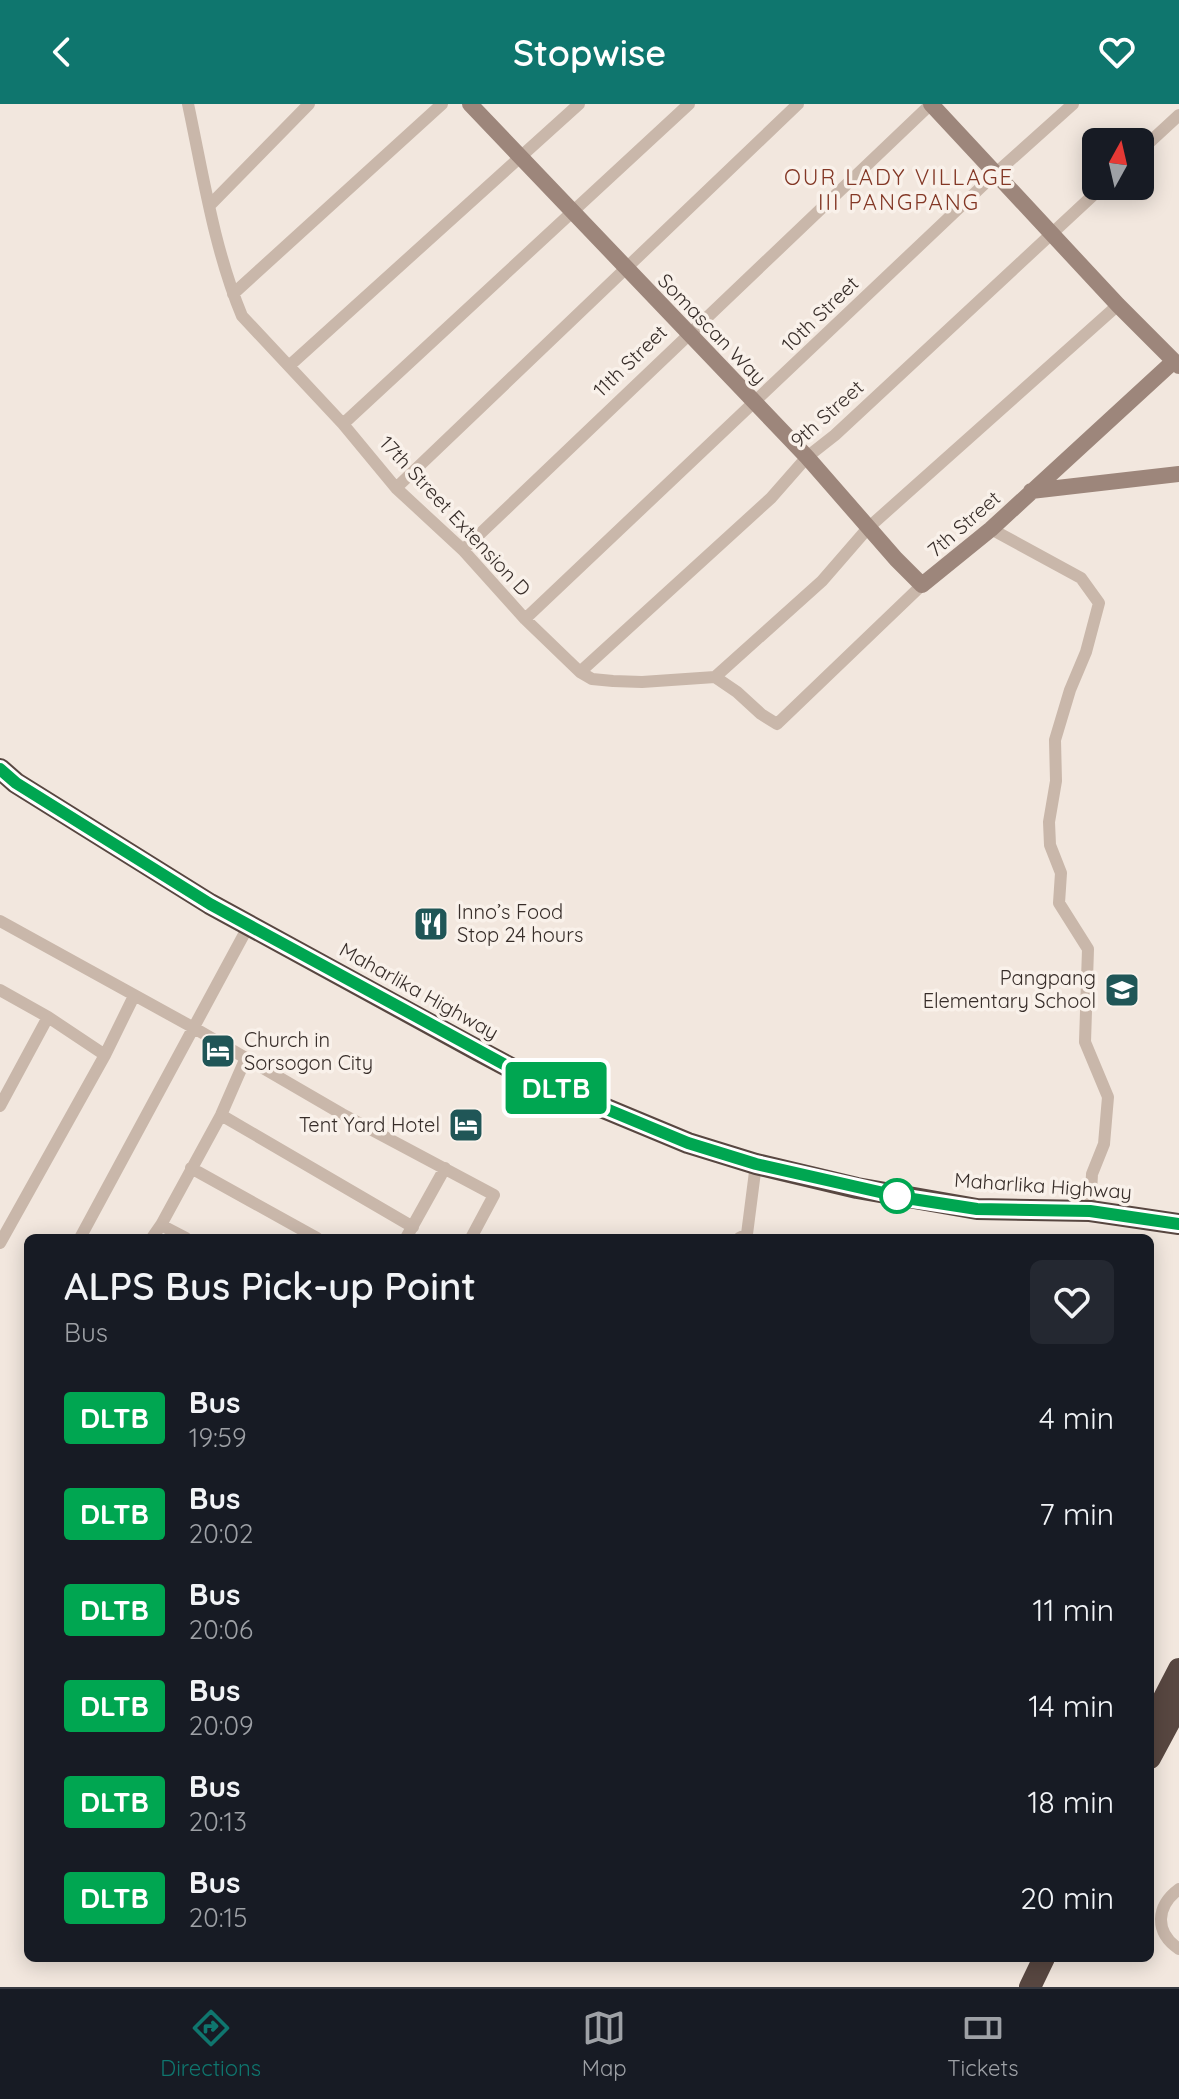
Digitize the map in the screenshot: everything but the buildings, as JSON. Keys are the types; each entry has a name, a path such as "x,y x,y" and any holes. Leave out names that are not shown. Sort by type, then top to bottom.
{"highway":[{"name":"Maharlika Highway","path":"0,769 16,783 210,904 522,1074 688,1143 756,1164 857,1188 977,1209 1090,1211 1179,1224"},
{"path":"1154,1717 1179,1669"},
{"path":"1154,1751 1179,1704"},
{"path":"1017,1987 1027,1962"},
{"path":"1030,1987 1042,1962"}],"street":[{"name":"17th Street Extension D","path":"188,104 210,205 233,294 242,316 343,424 396,488 463,550 525,619 580,672"},
{"path":"210,205 309,104"},
{"path":"233,294 442,104"},
{"name":"Somascan Way","path":"470,104 807,457 922,585"},
{"path":"289,366 579,104"},
{"path":"343,424 689,104"},
{"path":"396,488 798,104"},
{"path":"931,104 1118,305 1177,361"},
{"name":"11th Street","path":"463,550 931,104"},
{"name":"10th Street","path":"525,619 996,173 1073,104"},
{"path":"1154,138 1179,115"},
{"name":"9th Street","path":"580,672 771,498 807,457 835,435 1088,200"},
{"path":"580,672 592,679 628,682 715,677 822,581 868,528 1118,305"},
{"name":"7th Street","path":"715,677 777,724 922,585 991,529 1177,361"},
{"path":"1031,491 1179,474"},
{"path":"991,529 1081,578 1099,603 1086,652 1070,690 1055,740 1056,781 1049,822 1050,845 1061,873 1059,903 1088,949 1085,1042 1108,1097 1104,1144 1092,1174 1090,1211"},
{"path":"0,921 194,1028 245,1060 494,1195 473,1234"},
{"path":"82,1234 249,925"},
{"path":"0,990 105,1055"},
{"path":"0,1243 105,1055 134,996"},
{"path":"0,1106 48,1017"},
{"path":"155,1234 221,1115 245,1060"},
{"path":"221,1115 410,1232 445,1168"},
{"path":"747,1234 756,1164"},
{"path":"191,1168 310,1234"},
{"path":"161,1225 178,1234"},
{"path":"1179,1889 1164,1904 1159,1919 1163,1932 1179,1949"}],"bus line":[{"name":"DLTB","path":"0,769 16,783 210,904 464,1043 522,1074 688,1143 756,1164 906,1198 977,1209 1090,1211 1179,1224"}],"place":[{"name":"Inno’s Food Stop 24 hours","path":"431,924"},
{"name":"Pangpang Elementary School","path":"1122,990"},
{"name":"Church in Sorsogon City","path":"218,1051"},
{"name":"Tent Yard Hotel","path":"466,1125"}],"district":[{"name":"OUR LADY VILLAGE III PANGPANG","path":"899,190"}]}
